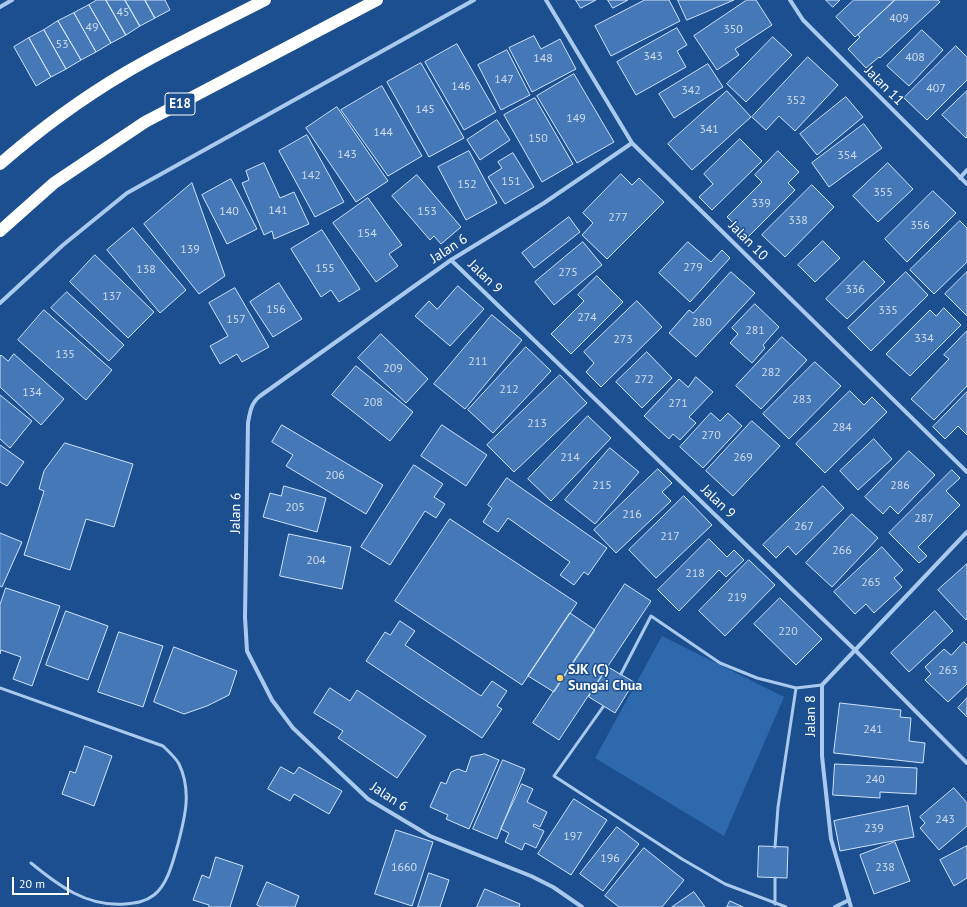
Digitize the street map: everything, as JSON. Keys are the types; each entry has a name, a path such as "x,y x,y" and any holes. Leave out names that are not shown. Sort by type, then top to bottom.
{"highway":[{"path":"0,164 27,141 76,105 126,72 265,0"},
{"name":"E18","path":"0,232 54,183 145,122 377,0"}],"street":[{"path":"0,7 12,0"},
{"path":"0,303 62,245 127,193 474,0"},
{"name":"Jalan 10","path":"546,0 632,143 967,472"},
{"name":"Jalan 11","path":"790,0 802,20 967,184"},
{"name":"Jalan 6","path":"582,907 553,887 531,876 430,836 368,799 293,728 272,700 247,651 245,617 249,414 254,401 451,260 544,203 632,143"},
{"path":"960,178 967,170"},
{"name":"Jalan 9","path":"451,260 855,650 967,763"},
{"name":"Jalan 8","path":"851,907 831,839 822,756 822,685 967,532"},
{"path":"835,907 849,900"}],"lane":[{"path":"621,674 651,616 720,663 757,678 796,688 822,685"},
{"path":"0,688 163,746 178,763 186,789 186,814 172,866 165,881 154,895 140,903 117,905 91,902 69,892 31,863"},
{"path":"775,847 778,807 796,688"},
{"path":"603,707 554,776 688,863 725,884 786,907"},
{"path":"775,878 775,904"}],"shaded area":[{"path":"662,636 784,697 724,836 595,758"}],"building":[{"path":"97,0 106,0 126,35 111,43 89,5"},
{"path":"106,0 125,0 140,26 126,35"},
{"path":"125,0 145,0 155,18 140,26"},
{"path":"145,0 165,0 170,10 155,18"},
{"path":"576,0 596,0 581,8"},
{"path":"608,0 628,0 613,8"},
{"path":"645,0 669,0 680,21 611,56 595,26"},
{"path":"678,0 734,0 687,20"},
{"path":"747,0 756,0 772,25 735,49 739,55 717,70 694,36"},
{"path":"826,0 840,0 833,7"},
{"path":"854,0 895,0 855,37 836,17"},
{"path":"895,0 938,0 940,2 880,58 879,57 866,68 848,49 860,37 858,35"},
{"path":"89,5 111,43 96,52 74,13"},
{"path":"74,13 96,52 81,60 58,21"},
{"path":"58,21 81,60 66,69 44,30"},
{"path":"677,28 687,45 677,51 686,67 636,95 617,62"},
{"path":"44,30 66,69 51,77 29,38"},
{"path":"922,30 943,50 909,86 887,66"},
{"path":"534,36 541,49 560,39 576,69 532,92 509,48"},
{"path":"773,37 792,55 746,102 727,84"},
{"path":"29,38 51,77 36,86 14,47"},
{"path":"457,44 496,112 464,130 425,62"},
{"path":"956,46 967,57 967,80 927,120 904,98"},
{"path":"507,50 530,95 501,110 478,65"},
{"path":"808,57 838,85 795,131 779,116 766,130 752,117"},
{"path":"421,63 464,138 429,157 387,82"},
{"path":"708,64 723,87 674,118 659,94"},
{"path":"574,74 614,142 577,163 537,96"},
{"path":"382,86 422,156 388,176 341,110"},
{"path":"727,91 751,117 692,170 668,144"},
{"path":"967,91 967,137 966,138 942,115"},
{"path":"846,97 863,117 817,155 800,134"},
{"path":"535,98 573,164 542,182 504,115"},
{"path":"337,107 388,181 356,202 306,128"},
{"path":"497,120 510,140 480,160 467,140"},
{"path":"864,124 882,148 829,187 812,163"},
{"path":"307,135 344,202 315,217 279,151"},
{"path":"740,139 762,161 712,210 699,197 713,184 704,174"},
{"path":"469,151 497,203 466,220 438,167"},
{"path":"778,151 799,172 788,183 795,190 748,237 727,217 762,182 755,175"},
{"path":"513,153 534,187 505,204 488,177 502,168 498,162"},
{"path":"264,163 280,198 294,192 309,224 274,239 272,231 264,235 242,183 249,180 246,171"},
{"path":"888,163 913,189 878,222 853,196"},
{"path":"621,174 632,185 639,178 664,202 607,259 582,235 593,223 583,213"},
{"path":"417,175 461,227 441,244 434,236 430,240 392,196"},
{"path":"231,179 257,229 227,244 202,195"},
{"path":"192,183 225,276 199,294 144,224"},
{"path":"812,185 834,207 785,257 762,235"},
{"path":"933,191 956,213 907,262 885,239"},
{"path":"368,198 402,245 389,254 398,266 376,282 333,223"},
{"path":"569,217 580,232 534,268 522,253"},
{"path":"960,221 967,228 967,262 934,294 910,270"},
{"path":"133,228 186,290 160,313 107,250"},
{"path":"322,230 360,289 339,302 331,290 321,297 291,249"},
{"path":"823,241 840,258 815,282 798,265"},
{"path":"583,242 602,265 554,305 535,282"},
{"path":"688,242 711,262 722,250 730,258 690,302 659,273"},
{"path":"95,255 154,312 128,338 70,282"},
{"path":"864,261 885,282 847,319 826,299"},
{"path":"731,272 755,293 696,357 669,333 689,310 693,313"},
{"path":"906,272 928,295 871,351 848,328"},
{"path":"967,272 967,316 945,294"},
{"path":"597,276 623,302 571,354 551,334 584,301 578,295"},
{"path":"279,283 302,319 273,337 250,302"},
{"path":"458,286 484,309 450,346 415,316 429,301 437,309"},
{"path":"235,288 269,347 242,362 237,354 220,364 210,346 228,336 209,303"},
{"path":"67,292 124,345 109,361 51,308"},
{"path":"637,301 662,327 601,387 586,372 594,363 584,352"},
{"path":"755,304 779,327 763,345 765,348 752,363 730,343 738,334 732,328"},
{"path":"944,308 961,325 910,376 886,354 930,310 936,316"},
{"path":"44,310 112,370 86,400 18,340"},
{"path":"492,315 522,340 465,409 434,384"},
{"path":"967,331 967,386 934,420 911,399 949,359 944,355"},
{"path":"381,334 428,379 406,403 358,358"},
{"path":"782,337 807,360 761,409 736,386"},
{"path":"526,347 551,371 493,433 468,410"},
{"path":"647,352 672,378 642,408 616,382"},
{"path":"14,354 64,399 41,425 0,387 0,356 1,355 8,361"},
{"path":"815,362 841,386 789,439 763,414"},
{"path":"356,366 413,412 390,441 332,395"},
{"path":"560,375 587,403 514,472 487,445"},
{"path":"696,377 713,392 689,417 696,423 680,440 673,434 669,439 644,416 679,379 688,387"},
{"path":"850,391 864,405 872,397 887,412 825,473 796,444"},
{"path":"967,392 967,435 958,426 945,439 933,427"},
{"path":"0,395 32,421 10,448 0,439"},
{"path":"711,413 720,421 728,413 742,426 703,468 680,447"},
{"path":"588,416 611,438 551,501 528,479"},
{"path":"752,421 780,446 733,496 706,471"},
{"path":"282,425 383,485 366,514 286,466 293,455 272,442"},
{"path":"442,425 487,455 466,486 421,456"},
{"path":"874,439 892,459 858,490 840,471"},
{"path":"65,443 133,464 114,527 86,519 70,570 24,555 44,491 39,489 44,471"},
{"path":"0,445 24,462 7,486 0,482"},
{"path":"610,448 639,472 595,524 565,500"},
{"path":"909,451 935,475 898,514 890,506 883,514 865,497"},
{"path":"414,465 443,484 434,497 445,504 436,518 425,511 390,565 361,547"},
{"path":"658,469 672,483 662,492 671,501 616,553 594,530"},
{"path":"952,470 960,478 946,491 960,505 918,547 927,556 919,563 889,533"},
{"path":"507,478 607,548 588,575 584,572 574,585 560,575 570,562 508,518 498,532 483,522 492,508 488,505"},
{"path":"284,486 326,498 317,532 263,517 270,493 281,496"},
{"path":"823,486 844,508 796,555 788,546 776,558 763,545"},
{"path":"684,496 712,525 656,578 629,550"},
{"path":"852,514 878,538 832,587 806,563"},
{"path":"450,519 577,603 522,685 395,601"},
{"path":"0,533 22,542 2,587 0,586"},
{"path":"289,534 351,547 342,589 280,576"},
{"path":"709,539 727,557 734,550 744,560 726,577 719,570 679,611 658,590"},
{"path":"882,547 903,570 894,578 902,587 874,613 866,604 855,614 834,592"},
{"path":"749,560 775,585 725,636 699,611"},
{"path":"967,564 967,619 966,620 938,590"},
{"path":"625,584 651,601 559,740 533,723"},
{"path":"6,588 60,606 32,686 13,679 21,657 1,650 0,654 0,605"},
{"path":"780,598 822,639 796,665 754,624"},
{"path":"66,611 108,626 88,680 46,665"},
{"path":"935,611 953,631 909,672 891,653"},
{"path":"570,613 595,630 554,692 528,676"},
{"path":"400,621 415,631 405,645 481,696 492,681 507,691 497,706 502,709 482,738 366,661 385,632 390,635"},
{"path":"119,632 163,646 143,707 98,692"},
{"path":"964,642 967,645 967,684 948,702 925,680 931,674 925,667 944,649 951,655"},
{"path":"174,647 237,671 229,695 207,706 184,714 154,702"},
{"path":"608,667 634,682 615,713 589,697"},
{"path":"330,688 350,701 357,690 426,736 397,778 338,738 343,731 314,713"},
{"path":"967,698 967,717 958,708"},
{"path":"840,703 901,710 900,717 911,718 909,741 925,743 923,763 834,753"},
{"path":"85,746 112,756 94,806 62,794 70,771 75,773"},
{"path":"485,754 499,760 469,829 446,819 448,815 430,807 441,782 446,784 451,772 458,769 466,772 471,757"},
{"path":"503,760 525,769 497,839 473,829"},
{"path":"835,764 917,768 916,794 880,792 880,798 833,795"},
{"path":"281,767 294,774 299,767 342,791 329,814 294,794 290,801 268,789"},
{"path":"522,784 533,789 527,802 547,812 540,827 534,824 533,826 544,831 536,848 525,843 522,850 505,842 509,833 501,829"},
{"path":"954,788 967,803 967,826 939,850 920,828 925,823 920,817"},
{"path":"574,799 607,820 571,875 538,854"},
{"path":"908,806 914,837 840,851 834,821"},
{"path":"617,827 639,844 603,891 580,874"},
{"path":"396,830 433,842 412,906 375,894"},
{"path":"895,842 910,881 874,894 860,855"},
{"path":"759,846 788,847 787,878 758,877"},
{"path":"967,846 967,878 954,886 940,860"},
{"path":"644,848 684,880 662,907 619,907 605,896"},
{"path":"216,857 243,866 230,907 209,907 209,905 193,900 202,875 209,878"},
{"path":"429,873 449,880 440,907 418,907"},
{"path":"267,882 299,896 295,907 261,907 257,905"},
{"path":"485,889 520,904 519,907 477,907"},
{"path":"694,892 705,907 672,907"},
{"path":"730,901 743,907 727,907"}],"place":[{"name":"SJK (C) Sungai Chua","path":"560,678"}]}
